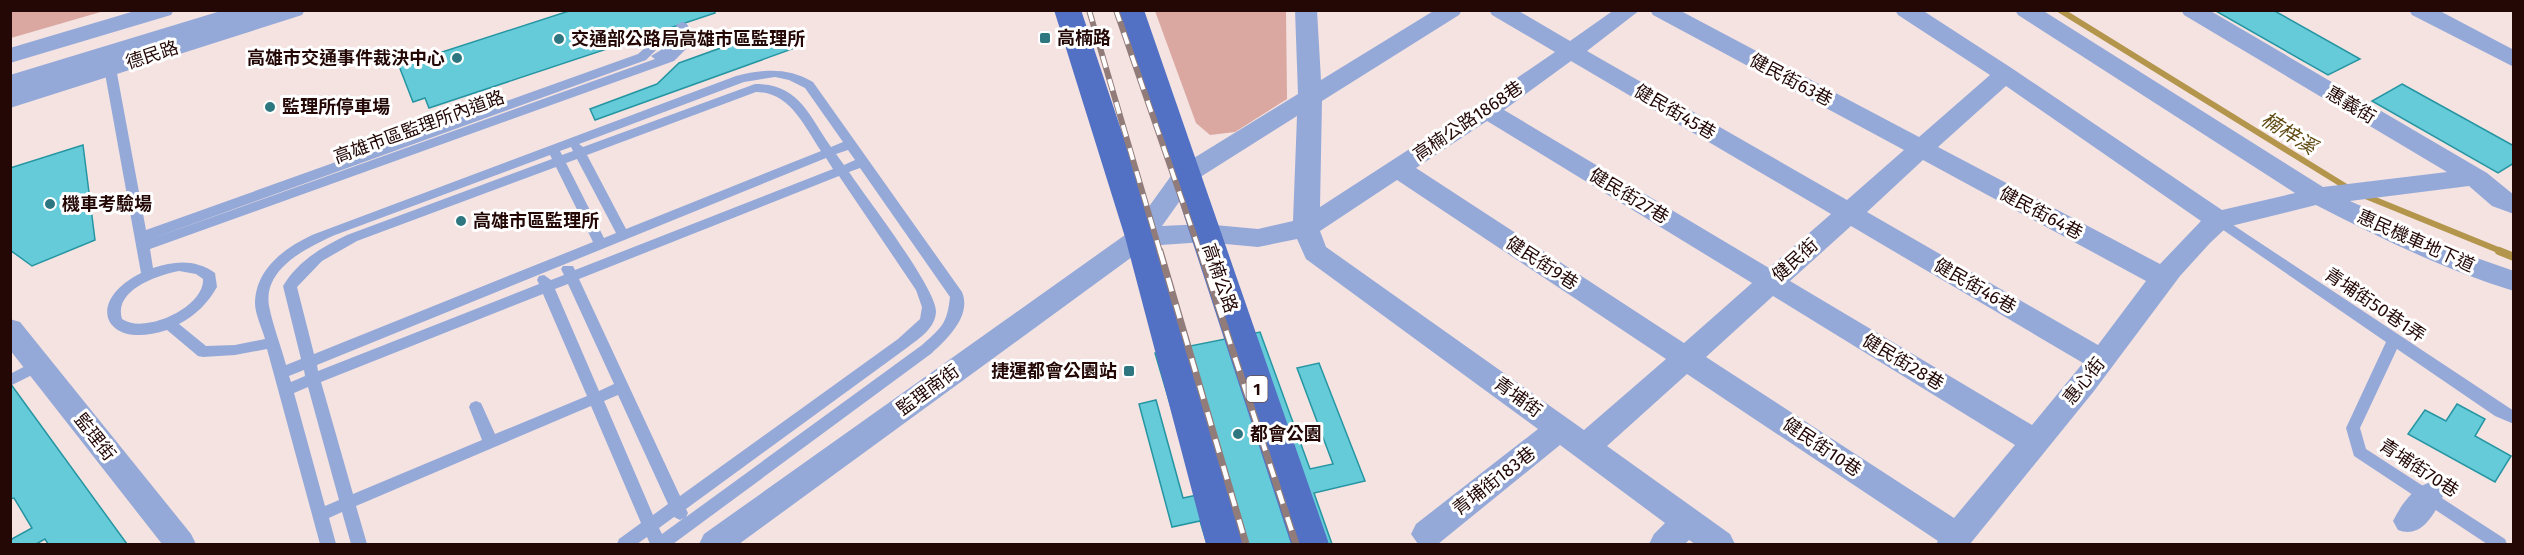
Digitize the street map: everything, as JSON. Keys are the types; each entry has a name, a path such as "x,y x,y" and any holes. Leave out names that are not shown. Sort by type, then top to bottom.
{"main road":[{"path":"1067,10 1141,237 1225,544"},
{"name":"高楠公路","path":"1130,10 1310,544"}],"street":[{"name":"德民路","path":"10,85 105,41 163,10"},
{"name":"德民路","path":"10,71 207,10"},
{"name":"德民路","path":"10,100 105,41 254,10"},
{"name":"德民路","path":"10,56 294,10"},
{"path":"1141,237 1204,233 1311,240 1310,98 1306,10"},
{"path":"1141,237 1185,175 1451,10"},
{"name":"健民街45巷","path":"1500,10 1849,212"},
{"name":"高楠公路1868巷","path":"1311,240 1397,168 1487,110 1629,10"},
{"name":"健民街63巷","path":"1661,10 1920,149"},
{"path":"1906,10 2005,74 2218,220 2319,196 2474,177 2501,200 2514,205"},
{"name":"惠民機車地下道","path":"2026,10 2319,196 2382,228 2462,263 2514,281"},
{"name":"惠義街","path":"2193,10 2474,177 2514,192"},
{"path":"2420,10 2514,60"},
{"name":"健民街","path":"1586,447 2005,74"},
{"name":"健民街27巷","path":"1487,110 1771,282"},
{"name":"健民街64巷","path":"1920,149 2162,277"},
{"name":"健民街9巷","path":"1397,168 1687,357"},
{"name":"健民街46巷","path":"1849,212 2102,360"},
{"name":"惠心街","path":"1955,541 2102,360 2162,277 2196,239 2218,220"},
{"name":"監理南街","path":"715,544 1141,237"},
{"name":"青埔街","path":"1311,240 1719,544"},
{"name":"健民街28巷","path":"1771,282 2035,442"},
{"name":"監理街","path":"10,329 180,544"},
{"name":"健民街10巷","path":"1687,357 1955,541"},
{"name":"青埔街183巷","path":"1427,534 1561,428"},
{"path":"2409,521 2428,496"},
{"path":"1665,544 1687,521"}],"lane":[{"name":"高雄市區監理所內道路","path":"141,242 670,58 687,40 688,34 682,25"},
{"name":"高雄市區監理所內道路","path":"141,242 654,58 669,47 670,43 663,31"},
{"name":"高雄市區監理所內道路","path":"141,242 642,57 652,48 646,37"},
{"path":"105,41 148,275"},
{"path":"359,544 308,362 290,286 298,273 312,261 352,238 740,79 759,74 774,74 794,77 808,85 957,296 955,316 946,332 927,349 659,544 540,269"},
{"path":"577,147 755,88 771,88 791,99 922,288 930,304 930,316 923,328 629,542"},
{"path":"281,373 850,144"},
{"path":"577,147 623,236"},
{"path":"556,155 601,244"},
{"path":"328,544 262,304 269,273 280,261 300,246 330,232 556,155"},
{"path":"285,390 863,162"},
{"name":"青埔街50巷1弄","path":"2218,220 2500,412 2514,418"},
{"path":"563,260 686,526"},
{"path":"179,266 203,270 210,277 211,285 207,296 198,306 170,324 137,330 124,328 115,323 112,315 118,299 133,284 148,275 179,266"},
{"path":"170,324 203,352 235,350 273,343"},
{"name":"青埔街70巷","path":"2394,340 2353,428 2359,452 2499,544"},
{"path":"10,381 39,365"},
{"path":"320,515 622,387"},
{"path":"477,407 491,443"}],"shaded area":[{"path":"11,10 104,10 104,11 11,38"},
{"path":"1155,11 1286,11 1287,99 1235,132 1210,135 1196,123"}],"building":[{"name":"交通部公路局高雄市區監理所","path":"572,10 714,10 715,13 429,108 425,98 413,102 399,66"},
{"path":"2214,10 2273,10 2360,59 2328,75"},
{"path":"776,28 792,49 595,120 590,109 657,84 679,63"},
{"path":"2402,84 2514,146 2514,163 2498,173 2372,101"},
{"name":"機車考驗場","path":"83,145 95,240 32,266 10,250 10,168"},
{"name":"都會公園","path":"1260,332 1310,469 1333,464 1297,368 1319,363 1365,481 1314,493 1332,544 1207,544 1200,521 1172,527 1139,404 1156,400 1183,498 1197,495 1155,353"},
{"path":"10,383 127,544 48,544 45,539 36,544 10,544 10,540 32,528 14,498 10,499"},
{"path":"2457,404 2485,419 2475,436 2511,456 2495,482 2408,434 2425,410 2446,421"}],"waterway":[{"name":"楠梓溪","path":"2060,10 2348,188"},
{"name":"楠梓溪","path":"2363,195 2503,252"},
{"name":"楠梓溪","path":"2499,251 2514,257"}],"railway":[{"path":"1089,10 1160,252"},
{"path":"1116,10 1200,252"},
{"path":"1160,251 1246,544"},
{"path":"1200,251 1296,544"}],"place":[{"name":"高楠路","path":"1045,38"},
{"name":"交通部公路局高雄市區監理所","path":"559,39"},
{"name":"高雄市交通事件裁決中心","path":"457,58"},
{"name":"監理所停車場","path":"270,107"},
{"name":"機車考驗場","path":"50,204"},
{"name":"高雄市區監理所","path":"461,221"},
{"name":"捷運都會公園站","path":"1129,371"},
{"name":"都會公園","path":"1238,434"}]}
